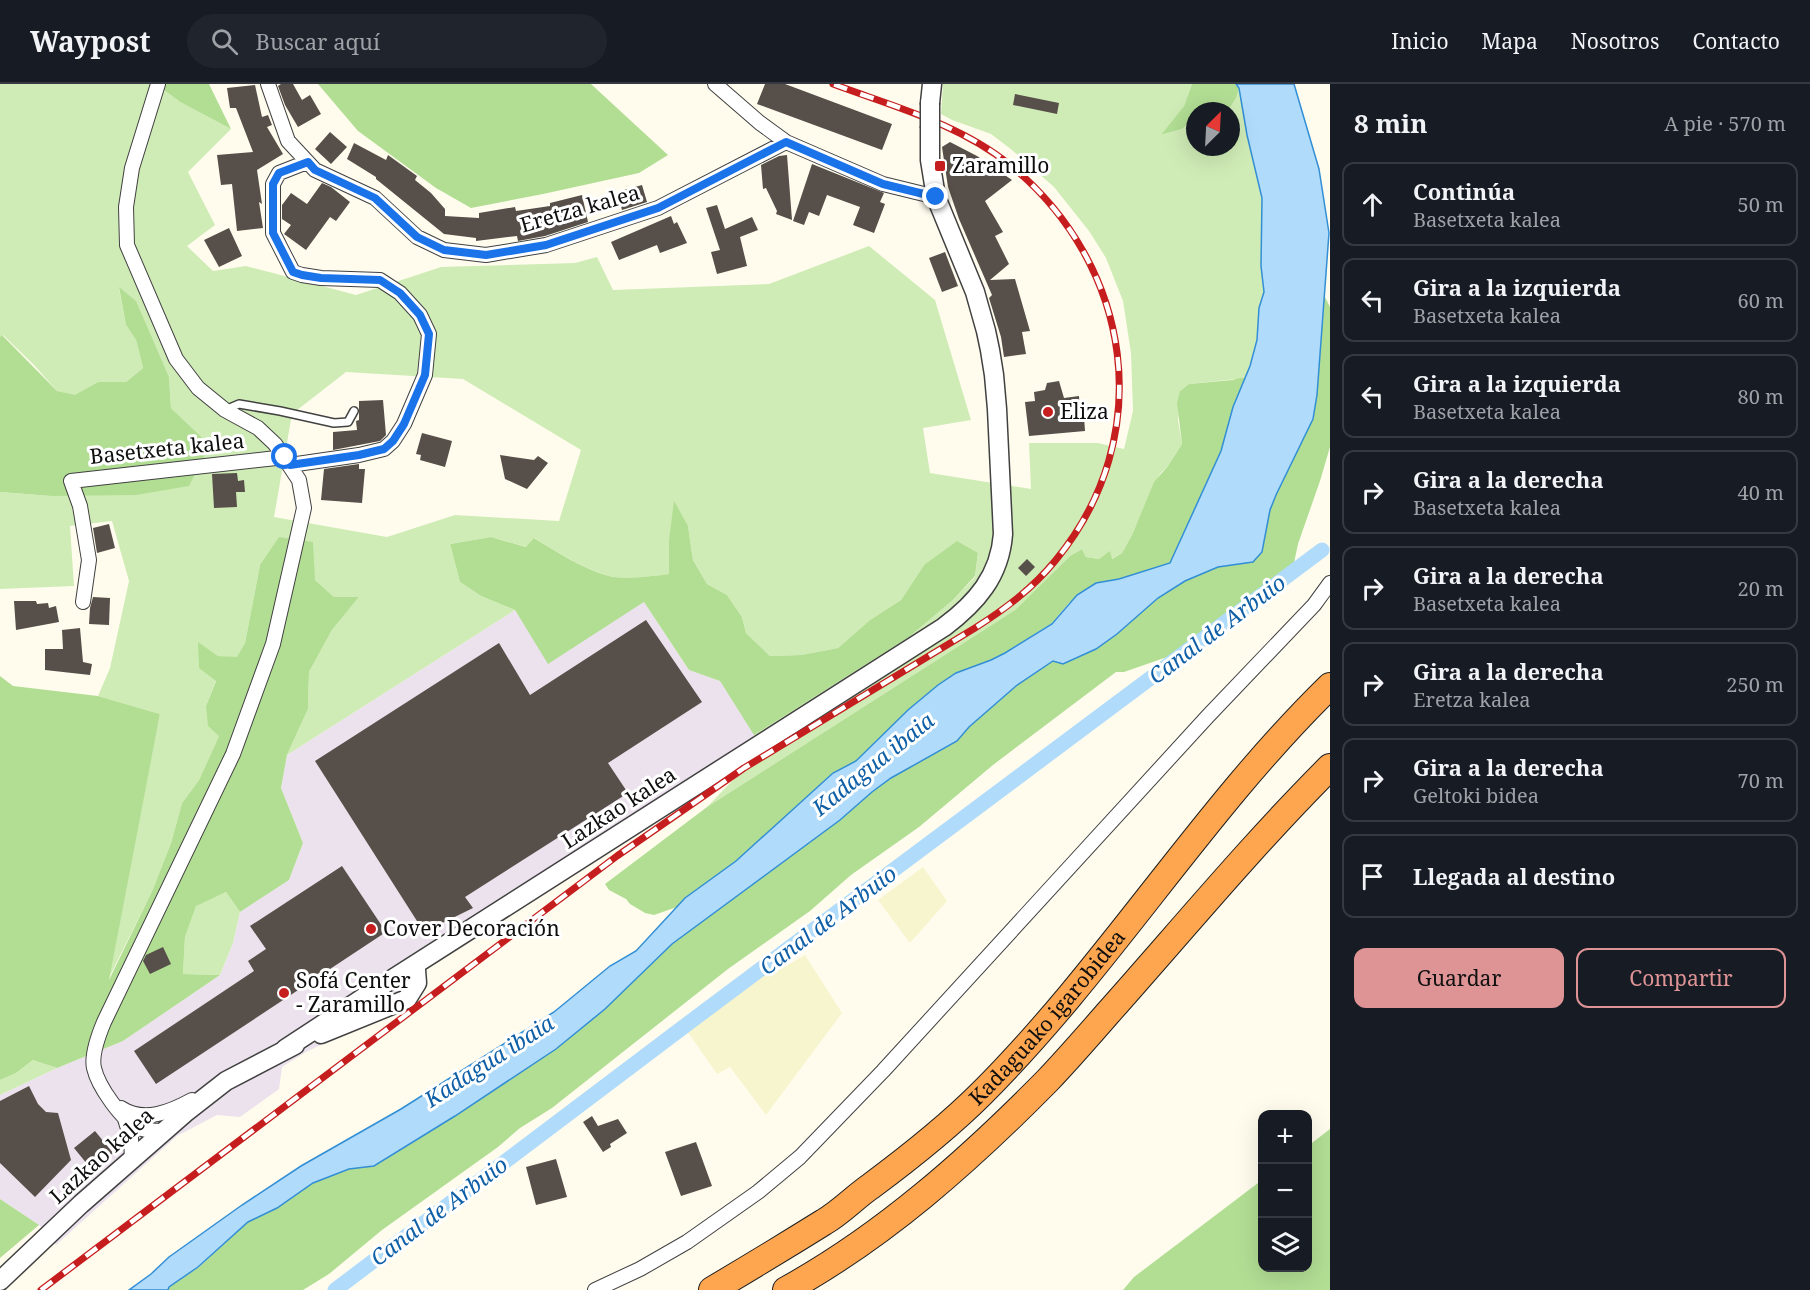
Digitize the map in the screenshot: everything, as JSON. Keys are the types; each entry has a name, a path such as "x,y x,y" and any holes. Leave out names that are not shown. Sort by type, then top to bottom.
{"highway":[{"name":"Kadaguako igarobidea","path":"712,1290 826,1221 943,1130 982,1094 1092,969 1248,773 1293,721 1330,686"},
{"name":"Kadaguako igarobidea","path":"786,1290 878,1231 984,1142 1048,1080 1218,888 1330,767"}],"street":[{"path":"158,84 132,168 126,207 127,245 176,360 198,388 225,410 258,429 275,444 299,480 304,508 273,644 233,754 97,1040 94,1067 108,1097 125,1119 139,1128 163,1131"},
{"name":"Eretza kalea","path":"268,84 288,141 315,170 375,198 417,237 444,250 486,255 546,245 658,208 786,142"},
{"path":"715,84 786,142 883,184 936,197"},
{"name":"Lazkao kalea","path":"108,1097 123,1110 141,1116 167,1112 285,1049 944,627 976,600 996,567 1002,547 998,409 987,331 968,274 936,197 930,160 932,84"},
{"name":"Basetxeta kalea","path":"83,602 89,560 80,506 71,481 359,455 384,449 393,441 404,424 425,375 429,334 420,315 400,293 380,280 321,278 293,272 273,233 273,184 279,173 308,162"},
{"path":"595,1290 640,1269 687,1242 758,1192 800,1157 891,1063 1208,716 1314,605 1330,583"},
{"name":"Lazkao kalea","path":"285,1049 407,999 417,983 414,965"},
{"name":"Lazkao kalea","path":"6,1275 163,1131 226,1081"},
{"path":"125,1119 131,1138 132,1159"}],"lane":[{"path":"225,410 239,404 334,423 348,422 354,411"}],"shaded area":[{"path":"644,602 689,670 720,681 763,748 420,972 405,1004 306,1052 282,1067 279,1089 240,1117 217,1115 177,1136 56,1245 39,1225 0,1199 0,1095 57,1068 123,1041 220,975 233,943 240,912 289,880 303,843 281,788 287,755 515,610 549,663"},
{"path":"923,867 947,901 910,943 878,900"},
{"path":"805,955 842,1013 766,1115 730,1067 717,1074 687,1031 767,969 771,975"}],"green space":[{"path":"0,84 156,84 180,102 231,129 188,172 215,225 187,246 213,271 246,266 356,295 441,267 575,263 597,257 613,290 769,284 869,246 935,300 971,420 923,428 930,473 1031,489 1029,443 1098,443 1124,449 1133,411 1131,353 1123,301 1106,258 1089,231 1054,187 991,134 941,114 943,84 1192,84 1184,106 1162,135 1186,126 1186,156 1240,156 1240,102 1234,102 1236,98 1233,84 1236,84 1239,88 1262,198 1261,266 1264,292 1259,308 1257,340 1246,378 1189,384 1180,391 1178,421 1182,444 1160,474 1122,553 1111,559 1110,552 1099,559 1086,557 1082,549 1070,556 1015,610 707,807 763,749 754,735 909,637 953,600 975,577 978,553 924,565 901,600 870,620 838,648 801,655 770,656 746,633 742,617 727,595 707,584 693,560 688,526 669,540 669,574 639,577 623,578 600,573 571,560 535,538 527,547 491,537 450,544 460,582 481,596 515,610 287,755 308,709 309,672 332,630 359,597 334,597 315,580 260,565 245,643 237,658 218,656 198,643 216,680 206,706 219,736 199,780 182,803 171,843 153,889 107,982 160,714 98,696 110,668 129,581 112,521 70,526 74,586 0,589 0,492 51,496 210,445 171,408 169,377 154,345 119,288 126,325 136,340 143,368 126,382 98,382 75,396 57,391 3,335 0,337","holes":["346,372 463,379 581,450 559,521 455,515 387,537 274,517 292,414"]},
{"path":"156,84 209,84 231,129 180,102"},
{"path":"318,84 591,84 668,155 639,173 471,208 436,188 358,131"},
{"path":"1192,84 1235,84 1239,88 1234,102 1186,102 1186,126 1161,135 1184,106"},
{"path":"119,287 136,301 169,377 171,408 210,445 189,486 136,495 51,496 0,492 0,337 2,335 57,391 75,395 98,382 126,382 143,368 136,340 126,325"},
{"path":"1324,295 1330,307 1330,447 1298,544 1294,563 1170,656 1124,672 1116,672 993,765 919,827 851,875 810,911 728,969 552,1108 520,1128 498,1147 382,1230 329,1274 303,1290 168,1290 169,1287 199,1267 248,1222 277,1208 313,1183 349,1169 375,1166 555,1049 605,1009 672,944 840,820 891,778 957,741 969,727 1016,686 1041,669 1054,661 1096,649 1158,598 1185,581 1218,567 1253,562 1262,552 1270,510 1276,495 1313,419 1317,395"},
{"path":"1246,378 1233,407 1221,451 1170,563 1119,579 1096,583 1069,603 1052,623 908,710 856,761 833,773 736,861 685,898 677,907 654,915 645,913 609,890 605,884 707,807 1015,610 1070,556 1082,549 1086,557 1099,559 1110,551 1112,559 1122,553 1133,533 1154,482 1182,444 1177,403 1180,391 1189,384"},
{"path":"674,501 688,526 693,560 707,584 727,595 742,617 746,633 770,656 801,655 838,648 870,620 901,600 924,565 957,541 978,553 975,576 953,600 909,637 754,735 720,681 689,670 644,602 548,664 515,610 481,596 460,582 450,544 491,537 526,547 534,538 580,565 609,576 630,578 669,574 669,540"},
{"path":"279,537 313,542 315,580 334,597 359,597 332,630 309,672 308,709 287,755 281,788 303,843 289,880 240,912 226,892 196,906 185,937 183,974 220,975 123,1041 57,1068 33,1060 16,1073 0,1080 0,676 13,686 98,696 160,714 109,980 153,889 171,843 182,803 199,780 219,736 208,726 206,706 216,681 199,668 198,642 218,656 237,657 245,643 260,565"},
{"path":"226,892 240,912 233,943 220,975 183,974 185,937 196,905"},
{"path":"33,1060 57,1068 0,1095 0,1080 16,1073"},
{"path":"1330,1129 1330,1290 1123,1290 1134,1277 1258,1183 1258,1272 1312,1272 1312,1143"},
{"path":"0,1199 39,1225 0,1258"}],"water":[{"name":"Kadagua ibaia","path":"1236,84 1294,84 1319,169 1329,233 1317,395 1313,419 1276,495 1270,510 1262,552 1253,562 1218,567 1185,581 1158,598 1096,649 1063,664 1053,661 1016,686 969,727 957,741 891,778 840,820 672,944 605,1009 556,1049 455,1116 374,1166 349,1169 313,1183 277,1208 248,1222 198,1267 168,1290 129,1290 169,1257 242,1205 301,1166 401,1109 554,1012 610,966 636,951 685,898 736,861 833,773 856,761 908,710 938,685 956,673 1005,653 1052,624 1077,595 1096,583 1119,579 1170,563 1221,451 1233,407 1250,366 1257,340 1259,308 1264,292 1261,266 1262,198 1239,88"}],"building":[{"path":"293,84 302,100 310,95 321,114 298,127 285,105 278,86"},
{"path":"765,84 785,84 892,124 882,150 757,104"},
{"path":"255,85 262,117 268,115 272,125 267,127 283,154 257,170 263,228 237,231 232,184 221,185 217,155 253,152 236,108 230,108 227,88"},
{"path":"1015,94 1059,103 1057,114 1013,105"},
{"path":"330,132 347,147 331,164 315,149"},
{"path":"950,142 977,156 1012,180 985,201 1003,232 995,236 1009,264 990,280 1015,279 1030,331 1022,332 1026,354 1004,357 1001,337 989,298 992,295 959,219 948,187 942,147"},
{"path":"354,143 386,160 388,155 417,176 415,180 445,209 445,216 479,218 479,213 515,207 516,211 550,206 550,203 582,195 588,222 545,236 518,241 517,236 476,241 476,238 444,234 376,177 347,159"},
{"path":"787,155 792,220 776,214 777,211 766,188 763,189 761,165 779,156"},
{"path":"812,164 884,193 880,202 885,204 874,233 853,225 860,207 827,195 819,216 809,212 804,225 793,221"},
{"path":"322,183 350,202 336,221 330,217 306,250 284,234 291,225 282,219 282,205 291,193 307,204"},
{"path":"642,185 647,202 622,210 617,192"},
{"path":"717,205 725,229 752,217 758,230 740,237 747,266 717,274 711,252 720,250 706,208"},
{"path":"671,216 674,224 677,222 687,243 660,253 657,245 619,260 611,242"},
{"path":"229,228 242,256 219,267 204,240"},
{"path":"945,252 958,286 942,292 929,258"},
{"path":"1059,381 1064,398 1079,396 1080,415 1084,416 1085,431 1029,436 1025,402 1035,401 1034,392 1045,390 1047,383"},
{"path":"383,400 386,435 380,441 333,450 333,432 357,430 359,401"},
{"path":"422,433 452,441 445,467 420,460 421,455 416,454"},
{"path":"500,455 534,460 538,456 548,463 527,489 505,479"},
{"path":"359,464 359,469 365,469 362,503 321,500 324,469"},
{"path":"237,473 238,481 244,480 245,492 236,492 237,507 214,508 212,474"},
{"path":"109,524 115,548 97,553 93,528"},
{"path":"1027,559 1035,567 1026,576 1018,568"},
{"path":"93,597 110,598 109,625 89,624"},
{"path":"14,601 48,603 49,608 56,606 59,622 16,630"},
{"path":"646,620 702,702 608,763 628,793 465,897 473,908 424,932 315,761 499,643 530,695"},
{"path":"80,628 83,662 92,664 90,675 45,670 45,649 63,649 62,630"},
{"path":"342,866 386,932 156,1084 134,1051 254,971 248,961 266,949 250,926"},
{"path":"163,947 171,964 150,974 143,961 146,955"},
{"path":"29,1086 38,1104 46,1112 58,1113 71,1160 35,1197 0,1163 0,1101"},
{"path":"592,1116 598,1126 618,1119 627,1133 610,1144 611,1147 603,1152 583,1122"},
{"path":"95,1131 113,1153 92,1170 74,1148"},
{"path":"696,1142 712,1186 681,1196 665,1152"},
{"path":"556,1159 567,1197 536,1205 526,1167"}],"waterway":[{"name":"Canal de Arbuio","path":"335,1290 1322,550"}],"railway":[{"path":"41,1290 617,856 744,768 975,628 1007,606 1037,581 1055,561 1088,512 1109,461 1118,408 1117,354 1105,302 1083,252 1051,206 1010,165 990,151 970,138 925,117 833,84"}],"place":[{"name":"Zaramillo","path":"940,166"},
{"name":"Eliza","path":"1048,412"},
{"name":"Cover Decoración","path":"371,929"},
{"name":"Sofá Center - Zaramillo","path":"284,993"}],"route":[{"path":"285,457 290,465 384,449 393,441 404,424 425,375 429,334 420,315 400,293 380,280 321,278 293,272 273,233 273,184 279,173 308,162 315,170 375,198 417,237 444,250 486,255 546,245 658,208 786,142 883,184 936,197"}]}
